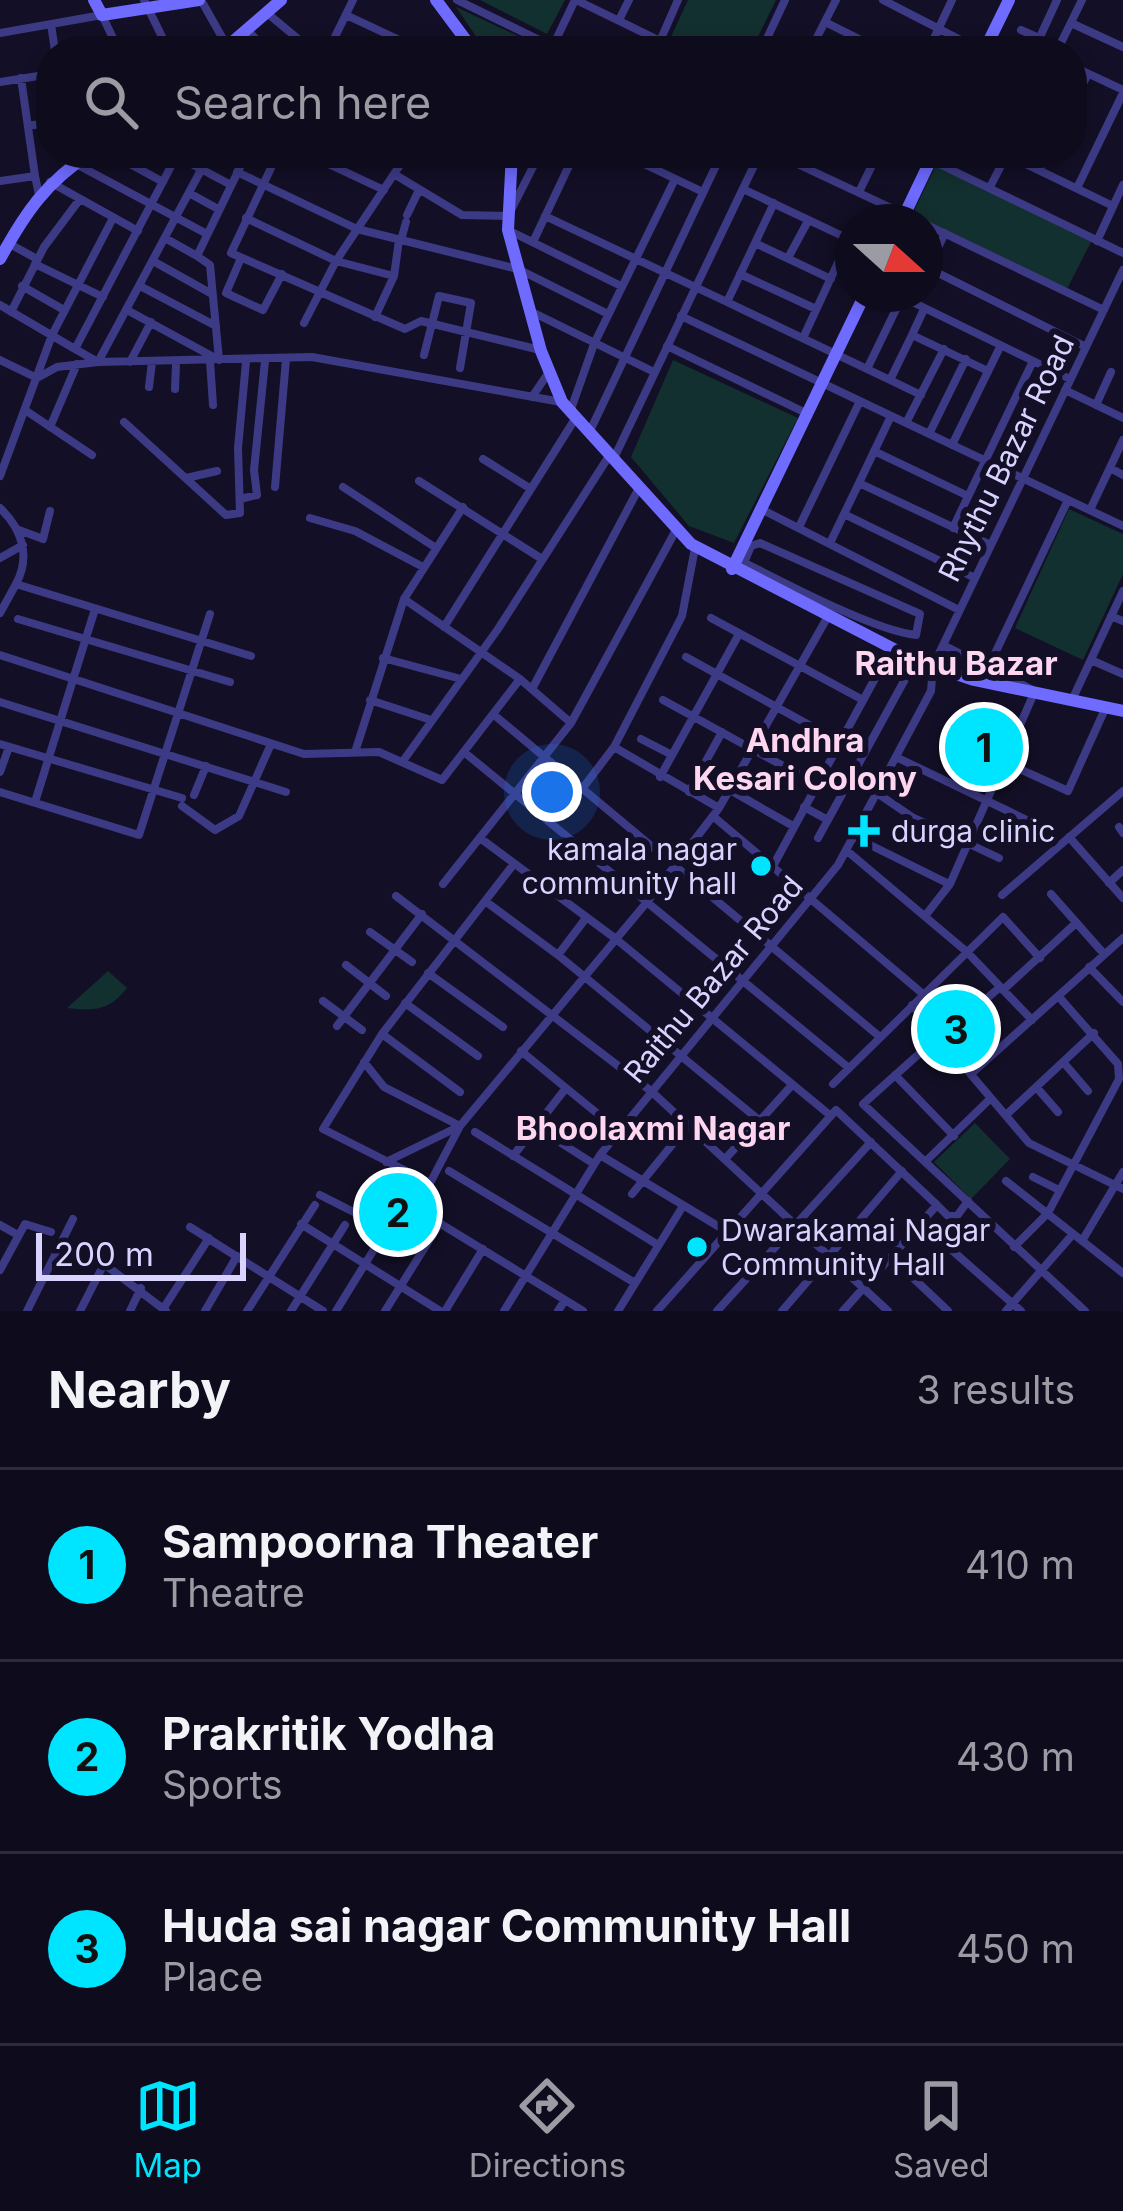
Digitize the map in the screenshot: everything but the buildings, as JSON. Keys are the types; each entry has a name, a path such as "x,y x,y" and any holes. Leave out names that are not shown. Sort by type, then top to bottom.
{"street":[{"path":"94,0 112,36"},
{"path":"0,33 146,4 200,0 217,36"},
{"path":"238,36 281,0"},
{"path":"336,36 353,0"},
{"path":"436,0 461,36"},
{"path":"458,0 530,36"},
{"path":"561,36 576,0 651,36"},
{"path":"619,21 628,0"},
{"path":"662,36 678,0"},
{"path":"768,36 785,0"},
{"path":"818,36 836,0"},
{"path":"883,0 956,36"},
{"path":"935,36 952,0"},
{"path":"991,36 1009,0"},
{"path":"1040,36 1057,0"},
{"path":"1064,36 1081,0"},
{"path":"146,4 162,36"},
{"path":"266,12 295,36"},
{"path":"346,15 391,36"},
{"path":"825,22 853,36"},
{"path":"1071,23 1123,47"},
{"path":"51,24 53,36"},
{"path":"246,29 253,36"},
{"path":"1021,31 1034,36"},
{"path":"1087,167 1123,91 1088,74"},
{"path":"0,82 36,76"},
{"path":"21,78 39,194"},
{"path":"28,126 36,125"},
{"path":"68,168 39,194 3,251 36,262 103,297"},
{"path":"84,168 207,234"},
{"path":"137,168 163,182"},
{"path":"75,349 169,168"},
{"path":"198,168 231,184"},
{"path":"197,256 239,168"},
{"path":"271,168 230,247 241,258 406,329 417,321 541,351"},
{"path":"336,168 384,190"},
{"path":"304,323 336,261 398,168"},
{"path":"511,168 508,223 518,269 541,351 569,411 695,548 901,632 914,636 920,628 920,614 760,543 738,564"},
{"path":"508,223 533,168"},
{"path":"533,242 568,168"},
{"path":"657,168 703,192"},
{"path":"589,433 714,168"},
{"path":"403,761 612,456 753,168"},
{"path":"807,168 879,204"},
{"path":"859,192 871,168"},
{"path":"910,204 927,168"},
{"path":"955,168 1123,253"},
{"path":"990,187 999,168"},
{"path":"1035,168 1113,206"},
{"path":"1077,188 1086,168"},
{"path":"98,362 201,170"},
{"path":"237,172 357,229 518,269 608,314"},
{"path":"394,174 462,215 508,223 533,242 621,286"},
{"path":"0,181 35,176"},
{"path":"444,627 531,489 569,411 594,344 675,178"},
{"path":"50,182 137,231"},
{"path":"1097,241 1123,184"},
{"path":"743,188 835,233"},
{"path":"375,317 394,276 400,240 419,190"},
{"path":"189,194 218,209"},
{"path":"11,311 36,262 80,199"},
{"path":"727,302 774,203"},
{"path":"545,216 921,395"},
{"path":"0,476 52,335 113,218"},
{"path":"246,218 336,261 394,276"},
{"path":"788,259 808,221"},
{"path":"943,237 945,233 1104,310"},
{"path":"165,238 209,266 216,326 213,405"},
{"path":"755,243 830,279"},
{"path":"241,258 226,292 265,310 282,274"},
{"path":"153,261 212,294"},
{"name":"Rhythu Bazar Road","path":"933,666 1123,269"},
{"path":"803,338 835,270"},
{"path":"740,274 816,309"},
{"path":"943,279 1086,347"},
{"path":"22,286 64,310"},
{"path":"140,286 216,326"},
{"path":"424,355 439,296 471,303 460,368"},
{"path":"0,305 98,362"},
{"path":"127,310 214,361"},
{"path":"530,311 654,372"},
{"path":"738,564 856,312"},
{"path":"867,369 898,312"},
{"path":"890,380 924,312"},
{"path":"929,312 1070,380"},
{"path":"681,316 1123,526"},
{"path":"130,362 151,322"},
{"path":"912,334 988,370"},
{"path":"667,346 807,414"},
{"path":"952,445 1000,346"},
{"path":"906,423 944,349"},
{"path":"275,487 286,359"},
{"path":"929,434 966,359"},
{"path":"0,360 37,378 76,364 98,362 341,361 532,398 569,411"},
{"path":"241,500 257,496 254,470 265,361"},
{"path":"149,387 152,362"},
{"path":"124,422 226,515 240,513 238,448 246,362"},
{"path":"953,528 1032,363"},
{"path":"50,427 76,364"},
{"path":"175,389 176,364"},
{"path":"532,398 550,371"},
{"path":"1096,405 1111,372"},
{"path":"1065,390 1123,418"},
{"path":"799,526 860,401"},
{"path":"25,410 92,455"},
{"path":"830,543 891,416"},
{"path":"1090,510 1123,440"},
{"path":"874,451 968,496"},
{"path":"483,459 531,489"},
{"path":"1109,468 1123,475"},
{"path":"186,478 218,471"},
{"path":"419,481 542,559"},
{"path":"859,483 991,545"},
{"path":"532,689 640,487"},
{"path":"344,488 436,548"},
{"path":"989,666 1068,500"},
{"path":"356,749 404,599 463,507"},
{"path":"0,508 19,530 24,570 0,613"},
{"path":"761,509 959,610"},
{"path":"19,530 44,539 50,511"},
{"path":"844,514 975,578"},
{"path":"310,518 356,531 423,567"},
{"path":"443,884 571,723 676,530"},
{"path":"0,558 23,544"},
{"path":"583,789 614,747 682,616 695,548"},
{"path":"738,564 826,618 915,660 1123,711"},
{"path":"16,584 251,656"},
{"path":"1072,700 1123,591"},
{"path":"404,599 520,679 571,723"},
{"path":"35,802 95,609"},
{"path":"0,792 139,835 210,614"},
{"path":"1111,616 1123,621"},
{"path":"710,618 863,700"},
{"path":"248,1311 318,1200 399,1235 460,1126 716,812 826,618"},
{"path":"18,620 230,682"},
{"path":"660,777 739,634"},
{"path":"943,645 1035,691"},
{"path":"773,866 891,650"},
{"path":"0,655 304,754 356,749 403,761 442,781 520,679"},
{"path":"686,657 840,742"},
{"path":"383,658 461,679"},
{"path":"818,838 915,660"},
{"path":"1091,660 1123,674"},
{"name":"Raithu Bazar Road","path":"504,1311 597,1160 846,850 931,691 933,666"},
{"path":"925,916 950,884 1035,691"},
{"path":"370,700 431,720"},
{"path":"663,700 816,784"},
{"path":"0,702 286,792"},
{"path":"1004,762 1073,793 1106,707"},
{"path":"493,713 880,1037"},
{"path":"688,792 722,732"},
{"path":"641,740 672,755"},
{"path":"0,772 5,745 154,790 182,802 215,830 239,816 271,744"},
{"path":"614,747 716,812 923,994"},
{"path":"464,752 849,1068"},
{"path":"896,758 1034,824"},
{"path":"194,795 206,766"},
{"path":"730,790 793,826"},
{"path":"1002,895 1123,790"},
{"path":"877,793 999,858"},
{"path":"804,807 828,820"},
{"path":"854,837 950,884"},
{"path":"1069,837 1123,898"},
{"path":"480,838 616,939 831,1116"},
{"path":"846,850 967,952 1032,1020"},
{"path":"430,1183 323,1129 382,1034 513,865"},
{"path":"1109,883 1123,870"},
{"path":"1052,894 1104,954"},
{"path":"396,896 651,1091 888,1311"},
{"path":"485,901 585,975 759,1120"},
{"path":"337,1026 422,914"},
{"path":"833,1084 1003,917 1040,958"},
{"path":"558,955 586,918"},
{"path":"969,1014 1040,958 1076,922"},
{"path":"370,932 412,962"},
{"path":"971,1074 1123,938"},
{"path":"346,965 386,996"},
{"path":"1089,967 1123,1002"},
{"path":"428,973 503,1027"},
{"path":"1014,1247 1048,1213 1119,1079 1118,1064 1058,997"},
{"path":"323,1001 362,1030"},
{"path":"405,1003 478,1056"},
{"path":"912,1005 1029,1143 1119,1188"},
{"path":"1006,1115 1094,1033"},
{"path":"382,1034 460,1092"},
{"path":"939,1036 863,1104 1085,1311"},
{"path":"521,1051 619,1131"},
{"path":"364,1062 384,1087 460,1126"},
{"path":"1064,1063 1088,1091"},
{"path":"895,1076 954,1136"},
{"path":"727,1157 792,1084"},
{"path":"513,1156 566,1088"},
{"path":"1037,1088 1058,1112"},
{"path":"926,1161 991,1098"},
{"path":"657,1311 836,1110 948,1216 957,1216 968,1201"},
{"path":"717,1311 868,1139 878,1119"},
{"path":"632,1195 689,1124"},
{"path":"386,1162 460,1126"},
{"path":"536,1127 726,1231"},
{"path":"476,1132 658,1245"},
{"path":"884,1155 898,1138"},
{"path":"448,1172 635,1283"},
{"path":"782,1311 902,1172"},
{"path":"1082,1241 1119,1188 1123,1172"},
{"path":"1033,1177 1059,1190"},
{"path":"1006,1180 1122,1270"},
{"path":"843,1311 937,1205"},
{"path":"618,1311 683,1206"},
{"path":"423,1213 583,1311"},
{"path":"27,1311 73,1219"},
{"path":"0,1270 27,1222 51,1232"},
{"path":"385,1311 440,1223"},
{"path":"0,1225 18,1234"},
{"path":"301,1225 443,1311 483,1249"},
{"path":"291,1311 345,1225"},
{"path":"190,1226 323,1311"},
{"path":"1009,1307 1073,1234"},
{"path":"80,1311 101,1265 141,1288 165,1310 209,1238"},
{"path":"336,1311 381,1238"},
{"path":"946,1245 1009,1307 1022,1311"},
{"path":"205,1311 236,1256"},
{"path":"908,1274 948,1311"},
{"path":"130,1311 141,1288"},
{"path":"559,1311 565,1300"}],"green space":[{"path":"480,0 565,0 547,34"},
{"path":"688,0 776,0 758,36 671,36"},
{"path":"456,7 518,36 476,36"},
{"path":"935,168 1091,242 1067,289 943,230 943,204 917,204"},
{"path":"673,360 798,418 734,543 689,526 631,457"},
{"path":"1069,509 1123,534 1123,574 1083,660 1015,628"},
{"path":"108,971 127,988 120,996 100,1008 67,1008"},
{"path":"975,1123 1010,1159 971,1199 934,1162"}],"place":[{"name":"Sampoorna Theater","path":"984,747"},
{"name":"durga clinic","path":"864,831"},
{"name":"kamala nagar community hall","path":"761,866"},
{"name":"Huda sai nagar Community Hall","path":"956,1029"},
{"name":"Prakritik Yodha","path":"398,1212"},
{"name":"Dwarakamai Nagar Community Hall","path":"697,1247"}],"district":[{"name":"Raithu Bazar","path":"956,663"},
{"name":"Andhra Kesari Colony","path":"805,759"},
{"name":"Bhoolaxmi Nagar","path":"653,1128"}]}
